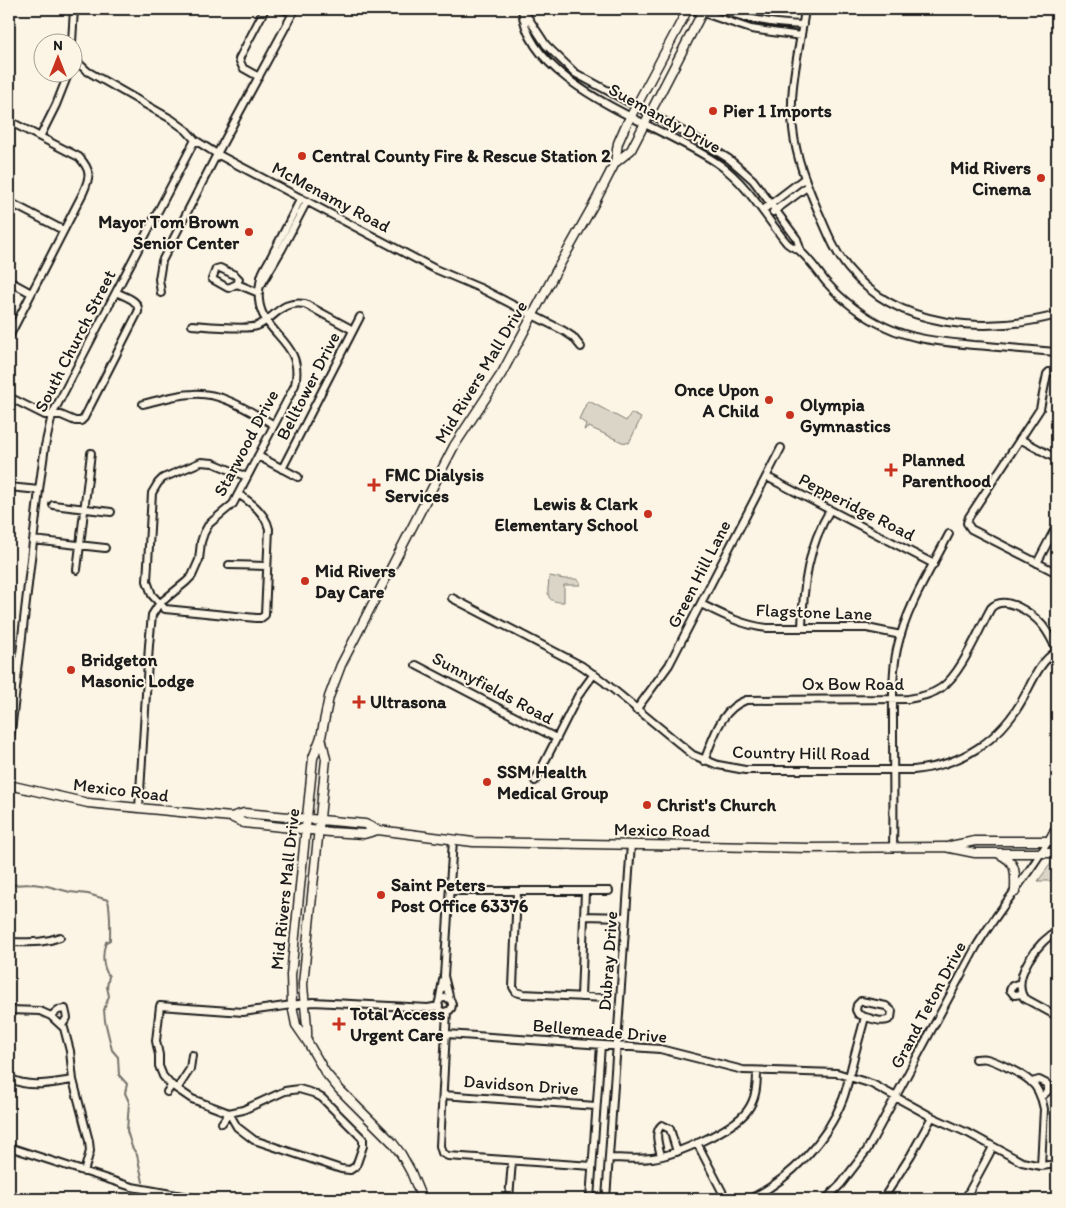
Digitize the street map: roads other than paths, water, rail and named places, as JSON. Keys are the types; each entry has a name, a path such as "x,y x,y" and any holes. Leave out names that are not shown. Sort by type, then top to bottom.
{"main road":[{"name":"Mid Rivers Mall Drive","path":"422,1199 401,1154 392,1142 331,1080 296,1025 292,1005 291,975 313,758 322,737 328,697 346,656 454,446 502,373 595,202 615,163 618,143 631,116 688,9"},
{"name":"Mid Rivers Mall Drive","path":"615,163 631,150 703,10"},
{"name":"Mid Rivers Mall Drive","path":"307,1041 308,1023 304,1003 304,972 326,759 322,737"},
{"name":"Mexico Road","path":"9,785 88,803 231,817 244,823 364,834 378,830"},
{"name":"Mexico Road","path":"231,817 244,813 365,824 378,830 453,840 893,848 946,847 975,841 1053,841"},
{"name":"Mexico Road","path":"946,847 975,853 1057,854"},
{"path":"998,853 1007,858 1013,866 1015,892"}],"street":[{"path":"73,32 74,9"},
{"path":"258,77 243,68 239,60 266,9"},
{"path":"161,293 159,280 162,261 293,13 282,9"},
{"name":"Suemandy Drive","path":"522,9 531,19 546,45 565,64 592,84 697,139 729,159 753,180 797,239 802,252 844,301 868,317 895,331 932,341 1057,352"},
{"name":"Suemandy Drive","path":"522,9 523,21 528,34 555,69 576,86 720,165 741,183 788,244 802,252"},
{"path":"692,9 703,10 750,29 801,36"},
{"path":"718,9 762,22 803,25"},
{"path":"805,9 793,83 794,141 804,178 830,240 842,260 866,287 888,303 936,320 991,325 1022,324 1057,315"},
{"name":"McMenamy Road","path":"82,68 171,119 186,130 195,140 217,154 435,270 478,288 564,330 574,337 581,347"},
{"path":"40,137 65,82"},
{"path":"9,120 79,157 86,165 89,174 88,182 9,337"},
{"name":"South Church Street","path":"9,749 39,490 45,446 52,415 195,140"},
{"path":"763,210 804,178"},
{"path":"768,216 808,186"},
{"name":"Starwood Drive","path":"139,808 152,615 159,604 192,576 199,560 204,533 209,524 233,504 295,384 297,368 292,352 266,320 259,304 259,293 261,276 304,199"},
{"path":"9,202 63,230"},
{"path":"9,281 31,293"},
{"path":"237,284 259,293"},
{"path":"9,396 39,413 60,415 81,421 138,312 139,307 136,302 116,292"},
{"path":"192,325 257,326 282,307 297,303 305,304 353,330"},
{"name":"Belltower Drive","path":"282,468 360,317"},
{"path":"1057,371 1049,372 1040,409 969,517 967,523 971,529 1057,573"},
{"path":"143,404 191,394 207,394 225,400 273,424"},
{"path":"1020,439 1057,459"},
{"name":"Green Hill Lane","path":"636,710 669,665 781,448"},
{"path":"77,570 91,453"},
{"path":"258,456 298,477"},
{"path":"238,494 247,499 268,521 270,528 266,610 264,615 261,618 164,608 148,588 147,573 152,493 158,483 163,478 201,462 213,463 247,477"},
{"name":"Pepperidge Road","path":"767,477 934,564"},
{"path":"9,487 39,490"},
{"path":"53,505 111,512"},
{"path":"802,628 808,563 816,537 830,510"},
{"path":"1037,563 1057,526"},
{"path":"893,848 893,699 895,662 901,635 913,602 949,534"},
{"path":"33,540 105,548"},
{"path":"229,565 267,566"},
{"name":"Country Hill Road","path":"452,598 582,666 693,756 724,767 746,770 914,770 941,766 980,748 1000,732 1010,720 1041,666 1057,651"},
{"name":"Ox Bow Road","path":"704,761 723,717 733,707 746,700 893,699 920,697 940,689 948,682 961,664 991,608 998,603 1006,602 1034,618 1048,633 1057,651"},
{"name":"Flagstone Lane","path":"701,604 743,624 767,628 867,628 901,635"},
{"name":"Sunnyfields Road","path":"416,665 556,738"},
{"path":"535,781 578,696 594,674"},
{"name":"Grand Teton Drive","path":"826,1199 841,1184 863,1155 976,947 990,924 1042,853 1053,841 1057,825"},
{"path":"447,1012 443,1011 439,1005 444,976 453,840"},
{"name":"Dubray Drive","path":"606,1199 631,844"},
{"path":"450,891 609,891"},
{"path":"517,891 513,987 516,992 523,994 606,998"},
{"path":"582,997 585,891"},
{"path":"584,916 626,918"},
{"path":"1057,932 1045,938 1040,944 1020,983 1022,994 1030,1002 1057,1016"},
{"path":"9,942 41,943 60,937"},
{"path":"444,976 452,1005 447,1012 440,1146 442,1153 448,1156 592,1166"},
{"path":"1020,983 1012,986 1010,990 1014,995 1022,994"},
{"path":"229,1113 237,1127 254,1140 343,1170 350,1170 356,1166 363,1146 363,1139 360,1135 316,1094 303,1090 285,1091 243,1110 229,1113 196,1101 175,1087 163,1076 159,1066 160,1055 156,1037 160,1006 242,1012 313,1002 428,1008 439,1005 443,998 450,1000"},
{"path":"862,1001 886,1006 892,1011 891,1018 888,1020 883,1021 865,1017 858,1014 856,1010 857,1005 862,1001"},
{"path":"51,1016 60,1009 66,1010 66,1018 62,1025"},
{"path":"9,1010 40,1011 51,1016 62,1025 67,1034 73,1080 89,1141 90,1151 84,1172"},
{"path":"750,1199 795,1168 816,1144 838,1110 865,1017"},
{"name":"Bellemeade Drive","path":"447,1034 660,1049 725,1067 758,1071 821,1072 849,1076 872,1084 932,1117 970,1134 1022,1162 1041,1166 1057,1164"},
{"path":"600,1045 590,1198 606,1199"},
{"path":"167,1092 175,1087 190,1069 192,1055"},
{"path":"975,1059 988,1060 1032,1082 1041,1097 1044,1109 1041,1166"},
{"path":"610,1158 639,1159 678,1152 728,1127 742,1117 753,1101 758,1071"},
{"path":"9,1078 24,1084 34,1085 73,1080"},
{"path":"1032,1082 1040,1080 1047,1084 1047,1092 1041,1097"},
{"name":"Davidson Drive","path":"443,1095 596,1106"},
{"path":"222,1123 229,1113"},
{"path":"883,1199 902,1171 932,1117"},
{"path":"661,1156 657,1132 658,1128 662,1125 670,1129 678,1152"},
{"path":"697,1143 726,1199"},
{"path":"9,1147 132,1186 199,1199"},
{"path":"965,1199 993,1147"},
{"path":"509,1199 512,1161"}],"waterway":[{"path":"9,885 33,884 47,886 108,900 110,940 106,942 103,960 109,976 107,987 109,996 104,1010 105,1021 112,1050 118,1057 119,1075 127,1084 125,1093 129,1102 127,1131 132,1147 137,1155 143,1182"}],"place":[{"name":"Pier 1 Imports","path":"713,111"},
{"name":"Central County Fire & Rescue Station 2","path":"302,156"},
{"name":"Mid Rivers Cinema","path":"1041,178"},
{"name":"Mayor Tom Brown Senior Center","path":"249,232"},
{"name":"Once Upon A Child","path":"769,400"},
{"name":"Olympia Gymnastics","path":"790,415"},
{"name":"Planned Parenthood","path":"891,470"},
{"name":"FMC Dialysis Services","path":"374,485"},
{"name":"Lewis & Clark Elementary School","path":"648,514"},
{"name":"Mid Rivers Day Care","path":"305,581"},
{"name":"Bridgeton Masonic Lodge","path":"71,670"},
{"name":"Ultrasona","path":"359,702"},
{"name":"SSM Health Medical Group","path":"487,782"},
{"name":"Christ's Church","path":"647,805"},
{"name":"Saint Peters Post Office 63376","path":"381,895"},
{"name":"Total Access Urgent Care","path":"339,1024"}]}
